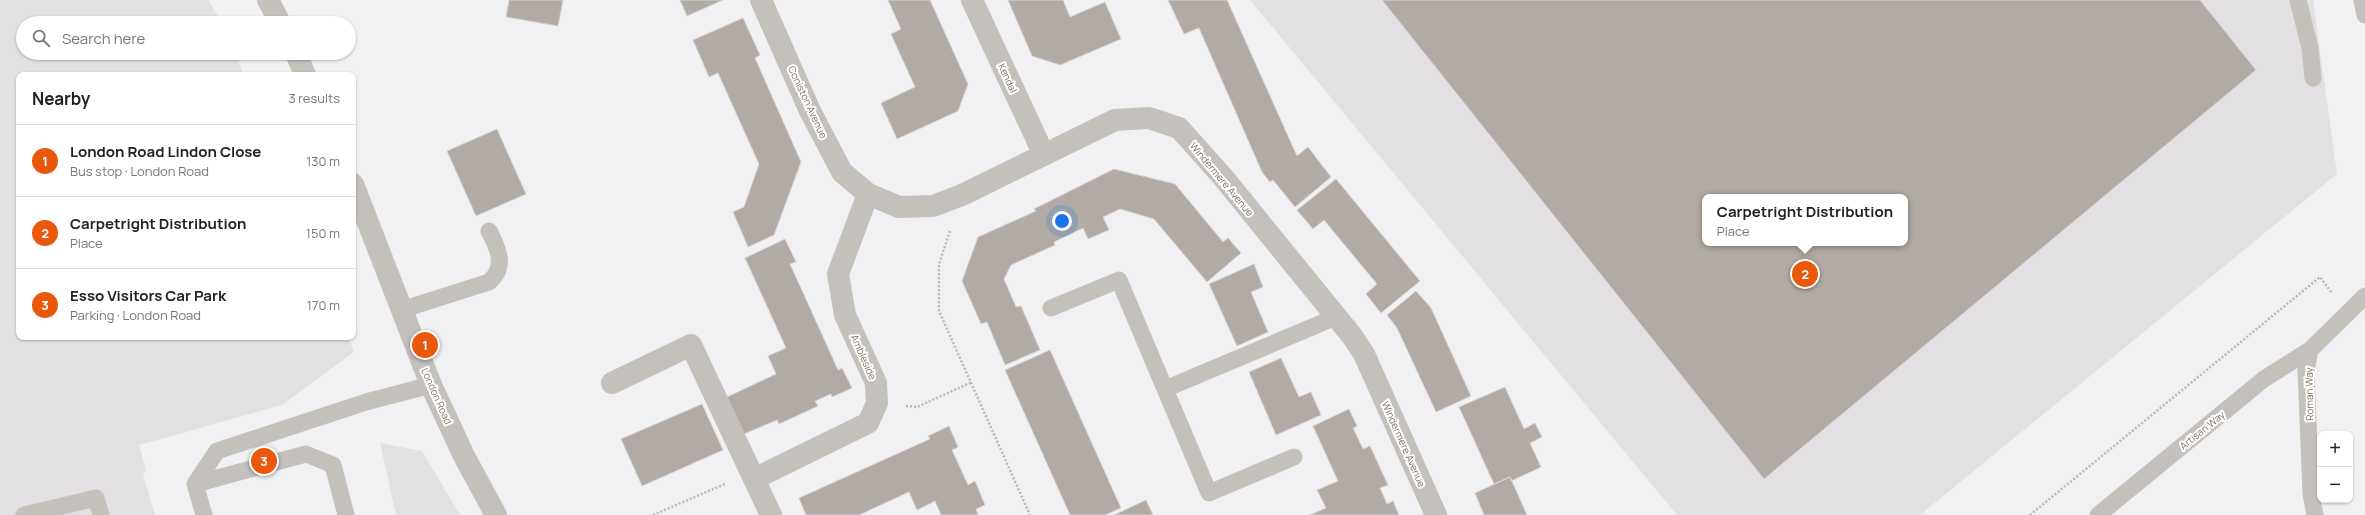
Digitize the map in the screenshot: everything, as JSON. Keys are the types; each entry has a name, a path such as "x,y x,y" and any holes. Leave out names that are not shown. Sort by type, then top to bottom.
{"street":[{"path":"268,0 276,16"},
{"name":"Coniston Avenue","path":"761,0 810,111 842,172 868,194"},
{"name":"Kendal","path":"972,0 1044,155"},
{"path":"299,60 304,72"},
{"name":"Windermere Avenue","path":"868,194 899,207 933,206 962,195 1115,120 1148,118 1179,128 1222,176 1364,354 1436,515"},
{"name":"London Road","path":"356,192 431,385 464,456 496,515"},
{"name":"Ambleside","path":"753,476 868,423 877,403 876,383 845,315 838,274 868,194"},
{"path":"612,383 691,345 771,515"}],"lane":[{"path":"2298,0 2310,48 2313,78"},
{"path":"2362,0 2365,14"},
{"path":"401,310 490,282 498,272 499,250 489,231"},
{"path":"1051,308 1119,280 1209,493 1294,457"},
{"path":"2310,350 2365,296"},
{"path":"1165,389 1336,317"},
{"name":"Artisan Way","path":"2098,515 2264,379 2310,350"},
{"name":"Roman Way","path":"2310,350 2306,371 2311,494 2315,515"},
{"path":"204,515 195,484 217,451 366,402 431,385"},
{"path":"195,484 306,454 333,464 346,515"},
{"path":"24,515 96,498 101,515"}],"path":[{"path":"962,195 939,264 939,311 972,382 1030,515"},
{"path":"2030,515 2320,277 2347,312"},
{"path":"877,403 917,407 972,382"},
{"path":"652,515 753,476"}],"shaded area":[{"path":"0,0 208,0 218,16 16,16 16,60 238,60 243,72 16,72 16,340 349,340 354,352 282,405 139,445 146,470 143,474 155,515 0,515"},
{"path":"1250,0 2313,0 2337,174 1920,515 1677,515"},
{"path":"380,443 422,451 460,515 396,515"}],"building":[{"path":"509,0 563,0 558,26 506,17"},
{"path":"680,0 723,0 687,16"},
{"path":"888,0 930,0 968,84 958,111 897,139 881,103 915,87 891,34 901,29"},
{"path":"1008,0 1063,0 1070,17 1105,2 1121,39 1060,65 1032,56"},
{"path":"1168,0 1227,0 1297,156 1308,147 1331,177 1295,207 1273,180 1270,182 1262,172 1199,28 1184,34"},
{"path":"1382,0 2200,0 2256,70 1764,479"},
{"path":"743,18 760,55 755,58 801,162 774,235 748,247 733,212 744,207 759,164 718,73 709,77 693,40"},
{"path":"497,129 526,194 476,216 447,151"},
{"path":"1114,169 1175,184 1223,242 1228,238 1241,253 1207,282 1154,219 1120,209 1103,217 1109,230 1088,239 1083,228 1054,242 1055,245 1011,265 1004,279 1016,307 1021,306 1040,350 1005,365 987,322 981,324 962,281 978,237 1036,211 1034,209"},
{"path":"1336,179 1420,281 1381,313 1366,294 1377,284 1324,220 1313,229 1297,210"},
{"path":"785,239 796,262 790,264 838,370 842,368 852,388 832,397 831,394 815,401 818,406 779,424 777,420 744,434 727,397 776,374 768,356 786,348 745,258"},
{"path":"1254,264 1263,287 1251,292 1268,332 1237,346 1209,284"},
{"path":"1416,291 1431,308 1471,396 1436,412 1397,328 1387,315"},
{"path":"1050,350 1121,508 1105,515 1070,515 1005,370"},
{"path":"1281,358 1299,397 1311,392 1321,415 1276,435 1249,372"},
{"path":"1505,387 1524,429 1535,423 1542,437 1530,443 1541,467 1511,481 1510,477 1494,484 1459,407"},
{"path":"702,404 723,450 642,486 621,439"},
{"path":"1349,409 1357,426 1353,428 1363,449 1370,446 1388,485 1380,488 1387,504 1393,501 1399,515 1310,515 1326,508 1317,490 1338,481 1313,426"},
{"path":"949,426 958,447 952,450 968,485 975,481 985,505 976,509 978,515 941,515 935,501 917,510 909,492 859,515 806,515 799,498 930,439 928,436"},
{"path":"1510,477 1527,515 1484,515 1475,493"},
{"path":"1146,500 1153,515 1114,515"}],"place":[{"name":"Carpetright Distribution","path":"1805,274"},
{"name":"London Road Lindon Close","path":"425,345"},
{"name":"Esso Visitors Car Park","path":"264,461"}]}
